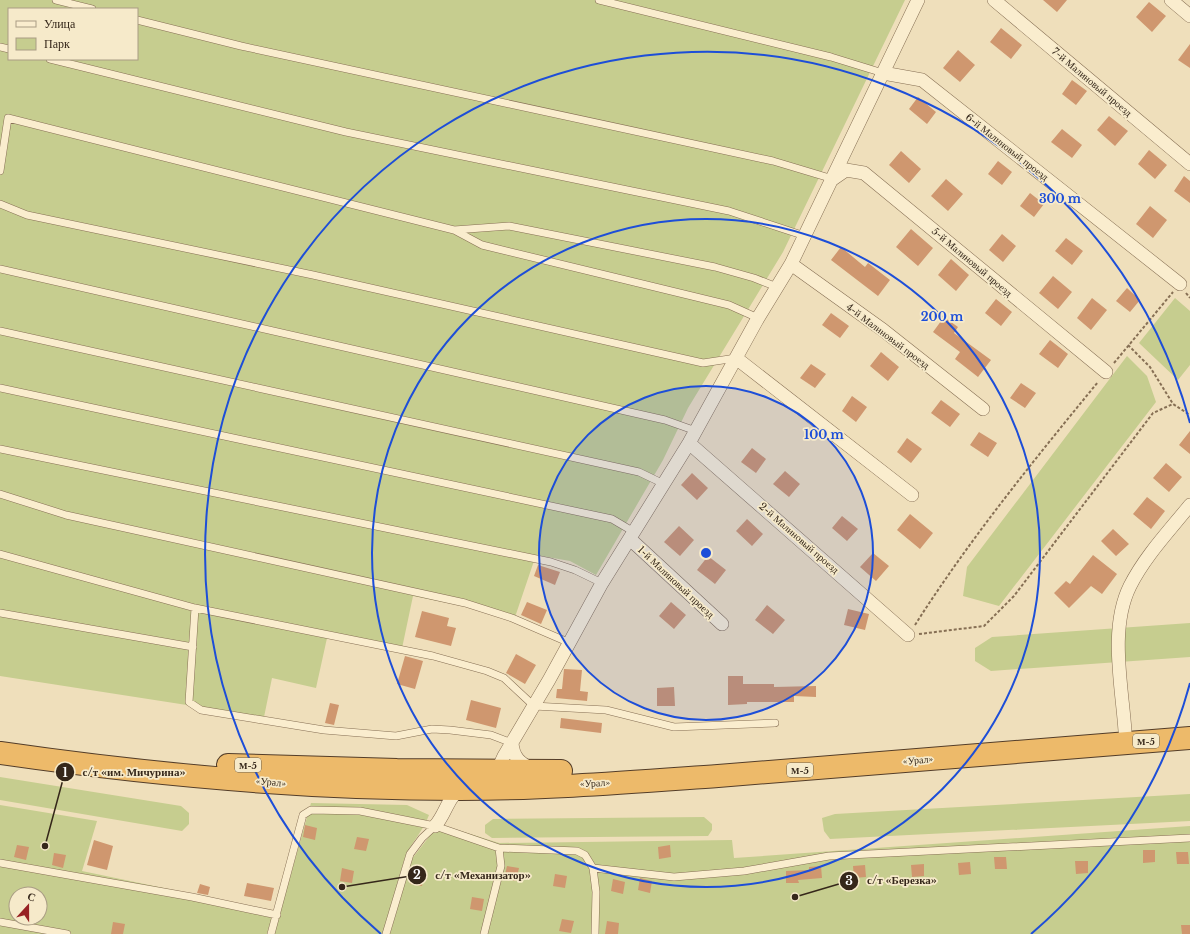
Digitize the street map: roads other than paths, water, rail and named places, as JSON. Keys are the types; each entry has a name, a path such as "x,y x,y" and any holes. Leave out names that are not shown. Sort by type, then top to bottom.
{"highway":[{"name":"«Урал»","path":"498,780 542,772 666,768 1190,726"},
{"name":"«Урал»","path":"0,742 170,762 466,780 498,780 799,770 1190,738"},
{"name":"«Урал»","path":"0,753 128,770 282,784 431,789 466,780"}],"street":[{"path":"498,780 501,762 570,643 602,583 689,443 758,318 791,264 918,0"},
{"name":"7-й Малиновый проезд","path":"994,0 1190,164"},
{"path":"1170,0 1190,16"},
{"name":"6-й Малиновый проезд","path":"883,73 922,80 1180,284"},
{"name":"5-й Малиновый проезд","path":"833,179 846,170 864,173 1106,372"},
{"name":"4-й Малиновый проезд","path":"791,264 883,330 983,409"},
{"path":"736,358 912,495"},
{"name":"2-й Малиновый проезд","path":"689,443 908,635"},
{"path":"1125,731 1118,632 1124,600 1138,572 1190,505"},
{"name":"1-й Малиновый проезд","path":"632,535 722,624"},
{"path":"510,746 518,760 528,767 542,772"},
{"path":"435,826 444,816 453,795 466,780 492,765 510,746"},
{"path":"431,789 443,793 447,798 448,806"}],"lane":[{"path":"56,0 88,8"},
{"path":"599,0 831,57 883,73"},
{"path":"138,20 241,46 773,161 833,179"},
{"path":"54,60 346,132 729,211 805,236"},
{"path":"0,171 2,143 8,118 454,230 482,245 729,305 758,318"},
{"path":"0,204 27,215 313,275 703,363 736,358"},
{"path":"454,230 509,226 715,267 754,278 777,287"},
{"path":"0,269 666,420 696,431"},
{"path":"0,331 639,472 664,484"},
{"path":"0,388 612,519 632,535"},
{"path":"0,449 551,562 575,570 602,583"},
{"path":"0,494 66,515 465,603 512,618 570,643"},
{"path":"0,554 195,608 433,656 487,671 504,678 534,706 606,710 674,727 775,723"},
{"path":"195,608 188,702 201,710 324,730 396,736 432,729 450,730 490,735 510,746"},
{"path":"0,613 193,647"},
{"path":"271,934 303,815 307,811 360,811 435,826 499,848 577,851 584,855 593,868 596,892 595,934"},
{"path":"386,934 410,854 422,838 435,826"},
{"path":"593,868 674,877 744,871 829,856 1190,838"},
{"path":"484,934 501,866 499,848"},
{"path":"0,863 192,897 277,916"},
{"path":"0,922 67,934"}],"place":[{"name":"с/т «им. Мичурина»","path":"45,846"},
{"name":"с/т «Механизатор»","path":"342,887"},
{"name":"с/т «Березка»","path":"795,897"}]}
